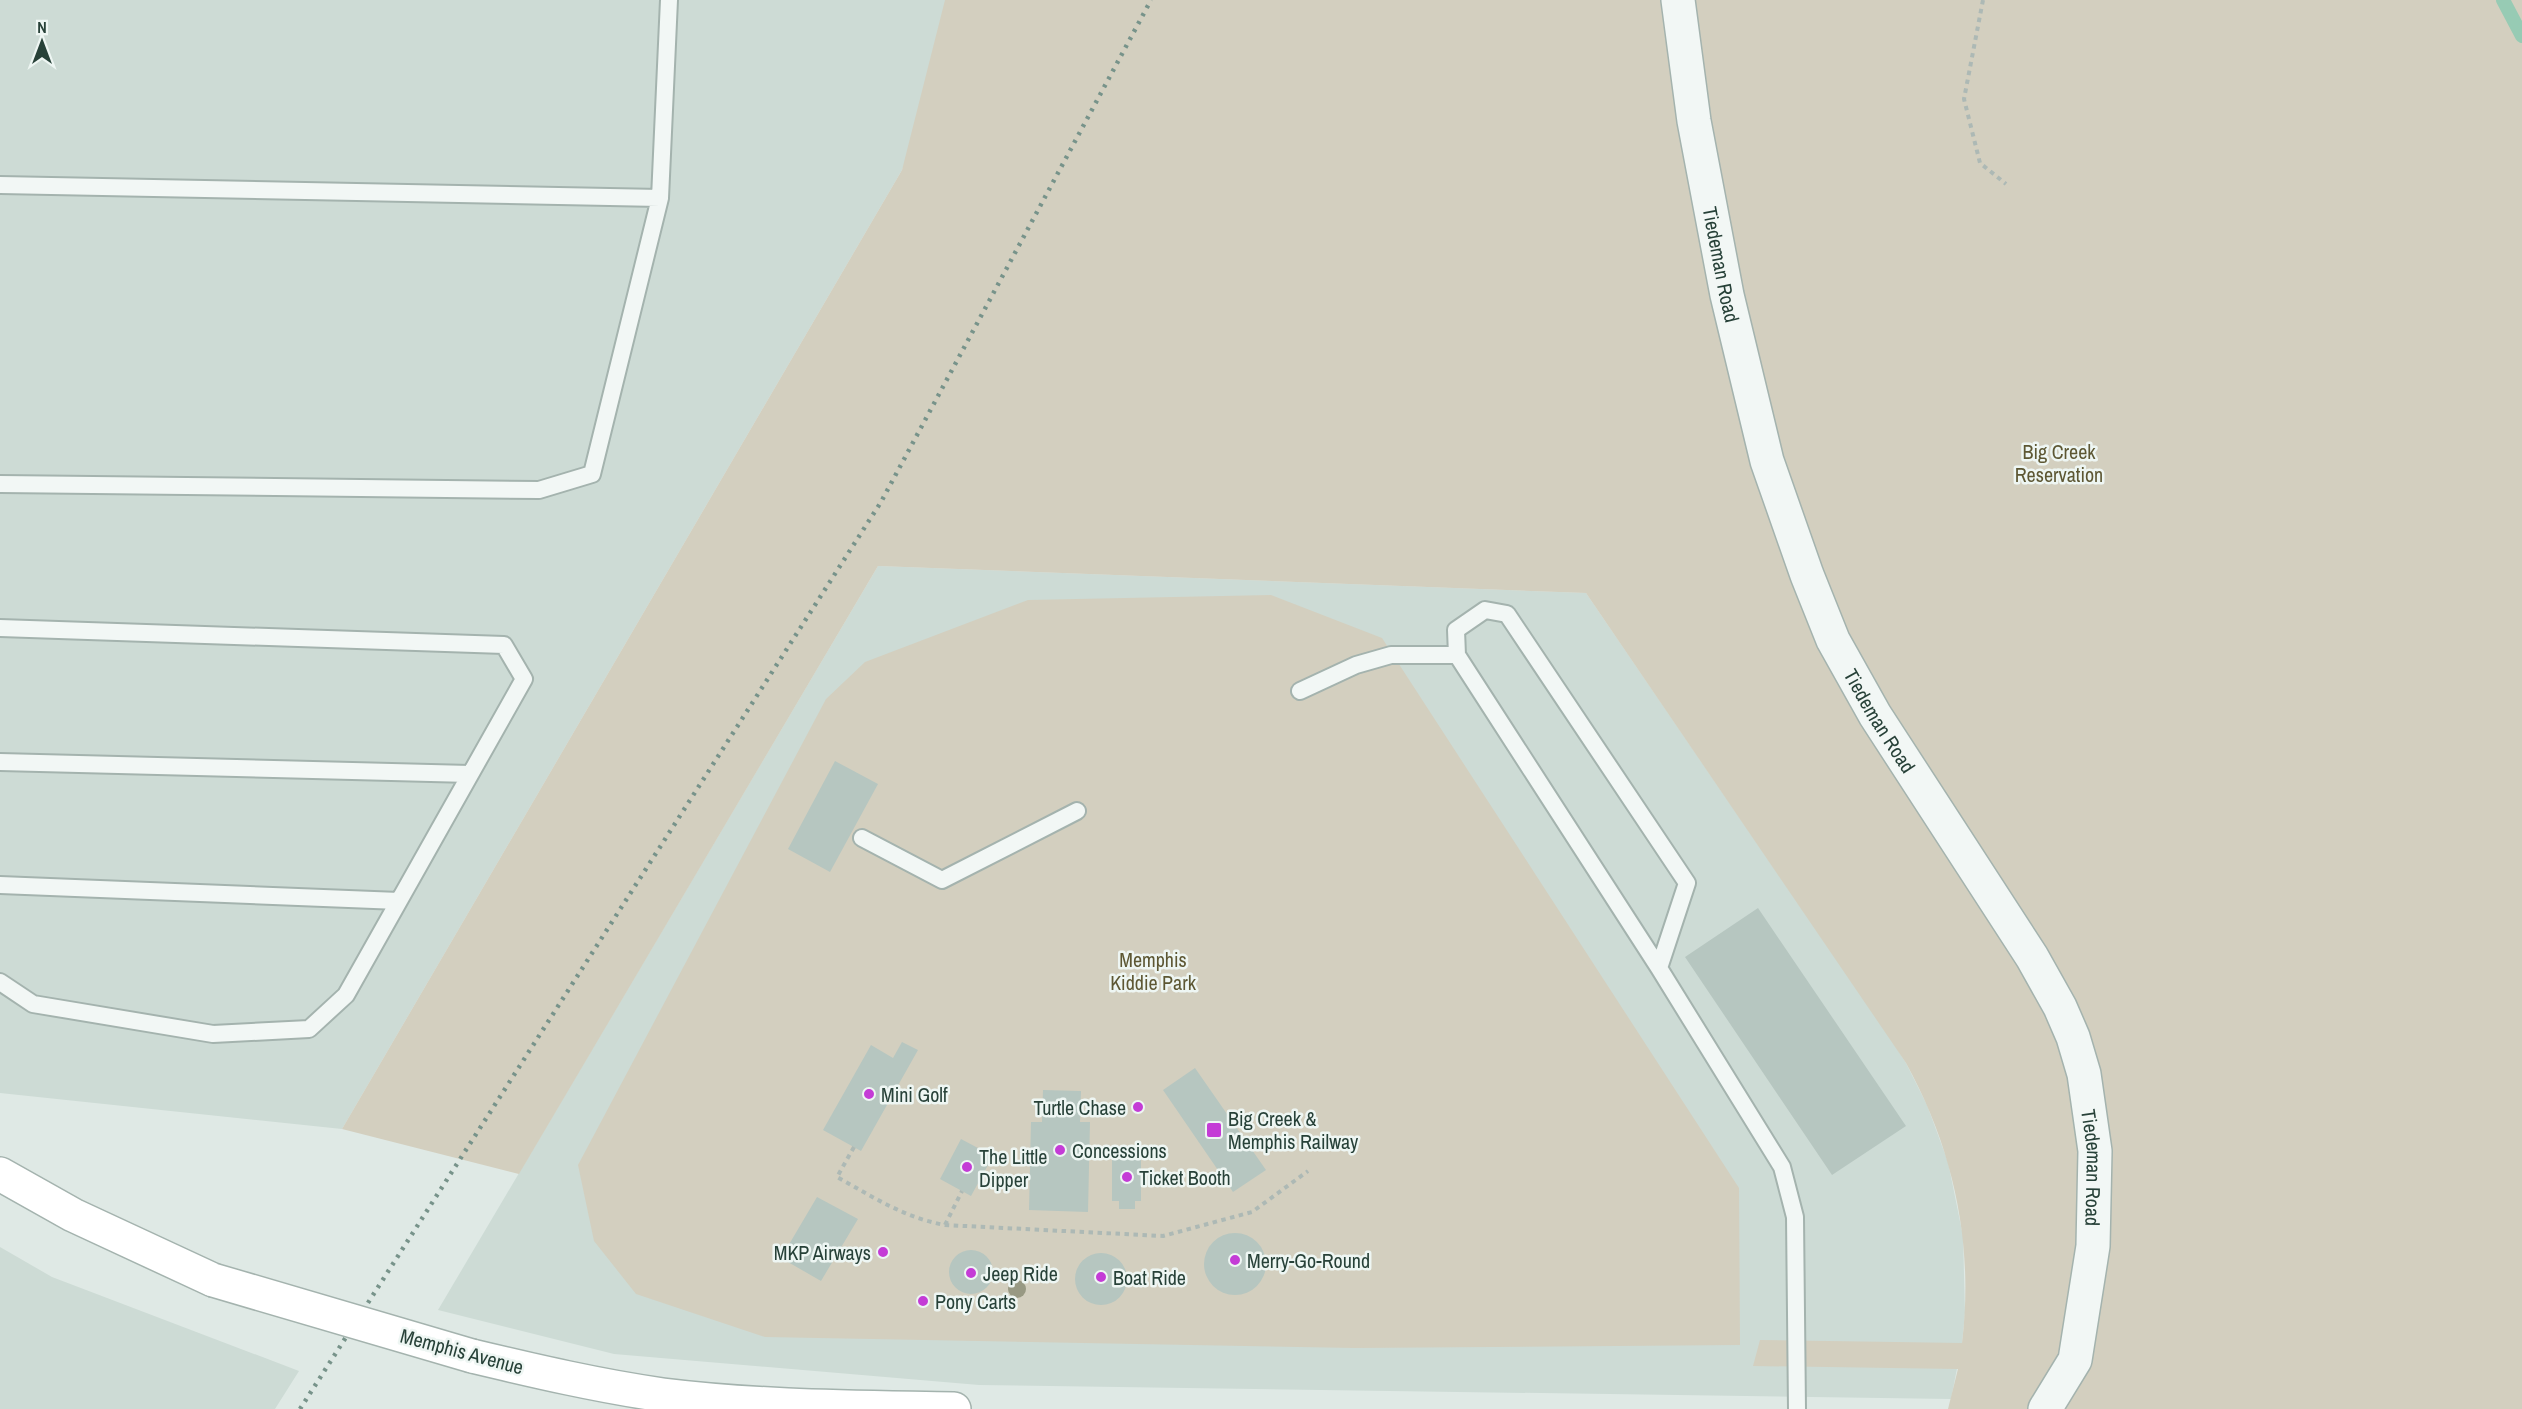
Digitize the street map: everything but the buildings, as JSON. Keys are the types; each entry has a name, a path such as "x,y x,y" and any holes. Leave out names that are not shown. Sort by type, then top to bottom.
{"main road":[{"name":"Memphis Avenue","path":"0,1174 73,1215 213,1280 472,1356 566,1378 664,1395 793,1406 954,1409"}],"street":[{"name":"Tiedeman Road","path":"1678,0 1694,121 1727,295 1767,461 1807,575 1833,640 1875,715 2032,957 2060,1007 2073,1037 2084,1074 2095,1151 2093,1246 2075,1360 2045,1409"}],"lane":[{"path":"0,484 539,490 592,474 660,198 669,0"},
{"path":"0,185 660,198"},
{"path":"1659,968 1687,883 1507,615 1485,610 1456,630 1457,655 1659,968 1782,1167 1794,1217 1797,1409"},
{"path":"0,628 504,645 524,679 346,995 309,1029 213,1034 33,1004 0,982"},
{"path":"1300,692 1356,665 1390,655 1457,655"},
{"path":"0,762 470,774"},
{"path":"862,838 942,880 1077,811"},
{"path":"0,885 399,901"}],"path":[{"path":"1983,0 1964,99 1980,163 2006,184"},
{"path":"854,1147 837,1177 901,1212 925,1221 945,1225 1163,1236 1252,1212 1308,1171"},
{"path":"945,1225 962,1191"}],"shaded area":[{"path":"0,0 971,0 902,170 342,1129 0,1093"},
{"name":"Memphis Kiddie Park","path":"878,566 1586,593 1890,1038 1906,1063 1927,1105 1948,1162 1963,1236 1965,1313 1962,1343 1951,1399 979,1385 614,1354 438,1310"},
{"path":"0,1247 52,1277 299,1371 275,1409 0,1409"}],"green space":[{"name":"Big Creek Reservation","path":"945,0 2522,0 2522,1409 1948,1409 1958,1369 1753,1366 1760,1340 1962,1343 1965,1270 1956,1199 1937,1130 1906,1063 1586,593 878,566 519,1174 342,1129 902,170"},
{"name":"Memphis Kiddie Park","path":"1271,595 1382,638 1739,1188 1740,1345 1355,1348 765,1337 636,1294 594,1241 578,1165 826,699 865,662 1028,600"}],"waterway":[{"path":"2503,0 2522,36"}],"railway":[{"path":"300,1409 881,502 1151,0"}],"place":[{"name":"Mini Golf","path":"869,1094"},
{"name":"Turtle Chase","path":"1138,1107"},
{"name":"Big Creek & Memphis Railway","path":"1214,1130"},
{"name":"Concessions","path":"1060,1150"},
{"name":"The Little Dipper","path":"967,1167"},
{"name":"Ticket Booth","path":"1127,1177"},
{"name":"MKP Airways","path":"883,1252"},
{"name":"Merry-Go-Round","path":"1235,1260"},
{"name":"Jeep Ride","path":"971,1273"},
{"name":"Boat Ride","path":"1101,1277"},
{"name":"Pony Carts","path":"923,1301"}]}
